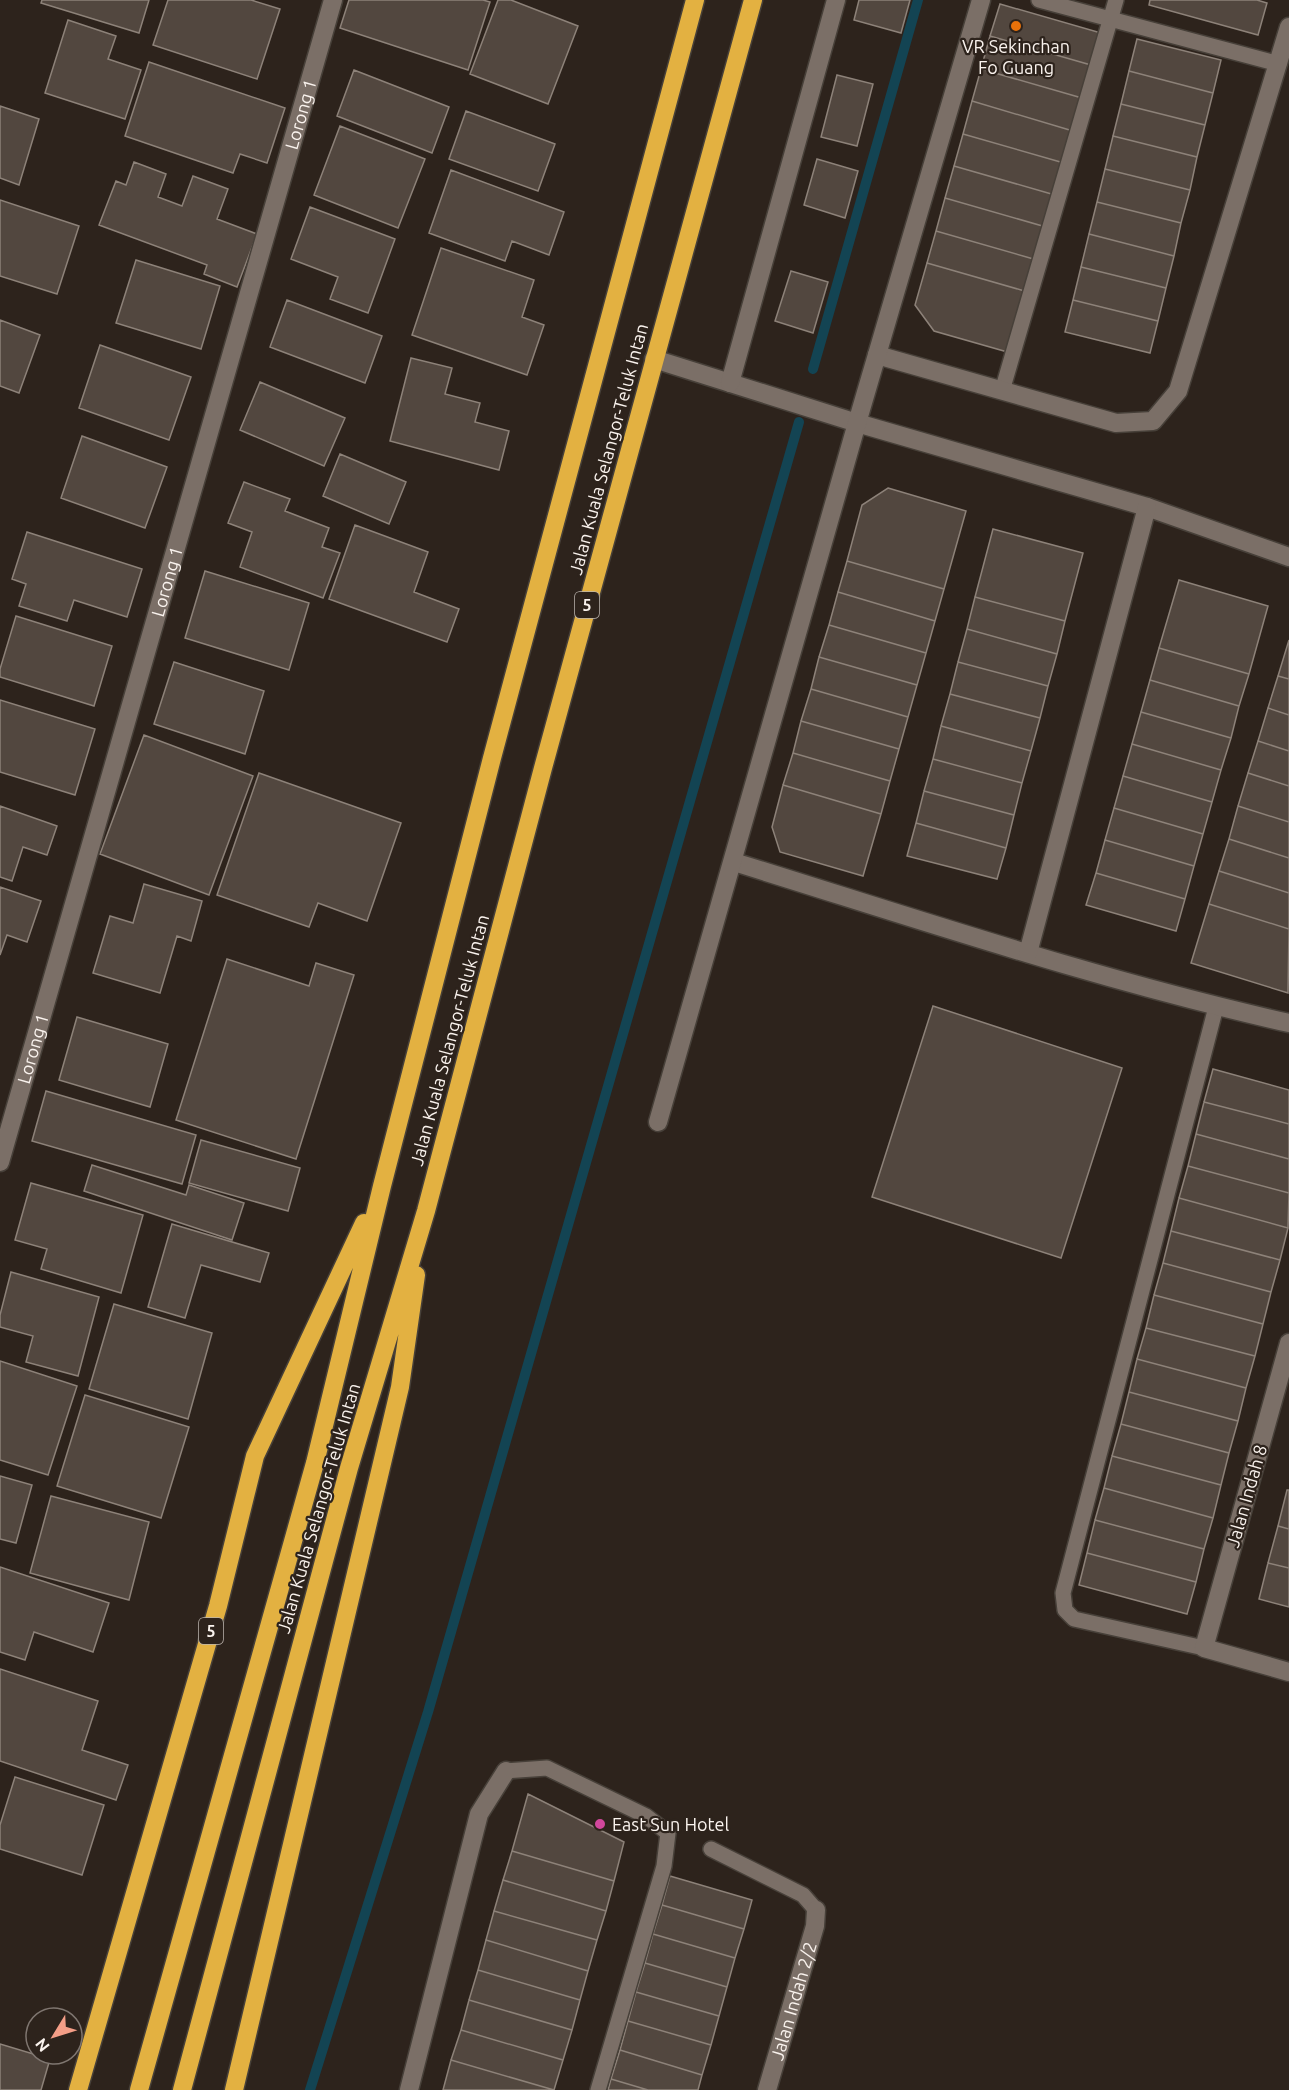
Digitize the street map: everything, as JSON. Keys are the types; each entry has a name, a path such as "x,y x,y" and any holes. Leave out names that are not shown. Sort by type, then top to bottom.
{"highway":[{"name":"Jalan Kuala Selangor-Teluk Intan","path":"139,2090 315,1463 382,1186 492,758 695,0"},
{"name":"Jalan Kuala Selangor-Teluk Intan","path":"182,2090 349,1468 426,1211 654,359 753,0"},
{"name":"5","path":"78,2090 218,1606 255,1456 382,1186"},
{"name":"5","path":"234,2090 400,1386 426,1211"}],"street":[{"name":"Lorong 1","path":"0,1162 333,0"},
{"path":"730,383 836,0"},
{"path":"658,1122 734,862 857,423 981,0"},
{"path":"877,355 1116,423 1153,421 1178,391 1289,27"},
{"path":"654,359 857,423 1147,507 1289,557"},
{"path":"1028,953 1147,507"},
{"path":"734,862 1028,953 1216,1007 1289,1023"},
{"name":"Jalan Indah 8","path":"1204,1648 1289,1343"},
{"path":"1204,1648 1289,1672"},
{"path":"409,2090 479,1814 506,1771"},
{"name":"Jalan Indah 2/2","path":"766,2090 815,1926 816,1910"}],"lane":[{"path":"1039,0 1279,64"},
{"path":"1002,391 1116,0"},
{"path":"1204,1648 1074,1619 1065,1610 1063,1593 1216,1007"},
{"path":"506,1771 547,1768 646,1816 668,1833 664,1866 598,2090"},
{"path":"711,1849 803,1895 816,1910"}],"building":[{"path":"42,0 149,0 139,33 41,3"},
{"path":"168,0 251,0 280,9 257,79 153,45"},
{"path":"349,0 483,0 490,2 468,70 340,28"},
{"path":"498,0 511,0 578,26 548,104 470,74"},
{"path":"859,0 910,0 901,33 854,20"},
{"path":"1150,0 1257,0 1267,3 1258,35 1149,5"},
{"path":"1000,4 1101,33 1091,65 990,36"},
{"path":"68,20 116,36 108,59 141,70 125,119 45,93"},
{"path":"990,36 1091,65 1082,98 981,69"},
{"path":"1137,39 1221,60 1213,93 1129,71"},
{"path":"149,62 285,108 267,163 240,154 233,173 125,136"},
{"path":"981,69 1082,98 1073,131 972,101"},
{"path":"354,70 449,107 432,153 337,116"},
{"path":"1129,71 1213,93 1205,125 1121,104"},
{"path":"837,75 873,84 857,146 821,137"},
{"path":"972,101 1073,131 1064,163 963,134"},
{"path":"1121,104 1205,125 1197,157 1113,136"},
{"path":"0,106 39,119 19,185 0,178"},
{"path":"466,111 555,144 538,191 449,159"},
{"path":"340,126 425,159 398,228 314,195"},
{"path":"963,134 1064,163 1055,195 954,166"},
{"path":"1113,136 1197,157 1190,190 1105,169"},
{"path":"817,159 858,171 845,218 804,205"},
{"path":"134,162 166,174 158,197 182,206 193,176 228,189 217,219 257,234 237,287 204,274 207,265 99,225 116,181 126,185"},
{"path":"954,166 1055,195 1046,227 945,198"},
{"path":"1105,169 1190,190 1181,223 1097,202"},
{"path":"451,170 564,212 549,255 512,241 505,261 429,233"},
{"path":"945,198 1046,227 1037,260 936,231"},
{"path":"0,200 79,226 57,294 0,276"},
{"path":"1097,202 1181,223 1174,256 1089,234"},
{"path":"310,207 395,239 368,313 330,299 338,277 291,259"},
{"path":"936,231 1037,260 1028,292 927,263"},
{"path":"1089,234 1174,256 1166,288 1081,267"},
{"path":"441,248 534,280 522,317 544,325 527,375 412,335"},
{"path":"136,260 220,286 201,349 116,323"},
{"path":"927,263 1028,292 1011,353 934,331 915,305"},
{"path":"1081,267 1166,288 1158,321 1073,300"},
{"path":"791,271 828,282 813,333 775,321"},
{"path":"287,300 382,336 365,383 270,347"},
{"path":"1073,300 1158,321 1150,353 1065,332"},
{"path":"0,320 40,335 19,393 0,386"},
{"path":"100,345 191,377 169,440 79,408"},
{"path":"411,358 452,368 445,394 480,403 475,422 509,431 499,470 390,441"},
{"path":"260,382 345,418 324,466 240,430"},
{"path":"82,436 167,467 145,528 61,498"},
{"path":"340,454 406,482 389,524 323,496"},
{"path":"244,482 290,499 285,511 329,528 322,547 340,553 323,598 240,567 252,532 228,523"},
{"path":"888,488 966,511 944,589 847,561 862,505"},
{"path":"355,525 428,552 414,592 459,609 447,642 329,599"},
{"path":"993,529 1083,553 1065,621 975,597"},
{"path":"27,532 142,569 127,617 74,600 67,621 19,606 26,584 12,579"},
{"path":"847,561 944,589 935,621 838,592"},
{"path":"205,571 309,603 289,670 185,638"},
{"path":"1179,580 1268,606 1249,674 1159,648"},
{"path":"838,592 935,621 926,653 829,625"},
{"path":"975,597 1065,621 1057,654 967,629"},
{"path":"16,616 112,646 94,706 0,677 0,669"},
{"path":"829,625 926,653 917,685 819,657"},
{"path":"967,629 1057,654 1048,686 958,662"},
{"path":"1289,640 1289,679 1278,676"},
{"path":"1159,648 1249,674 1239,706 1150,680"},
{"path":"819,657 917,685 908,717 811,689"},
{"path":"174,662 264,691 245,754 154,724"},
{"path":"958,662 1048,686 1040,718 950,694"},
{"path":"1278,676 1289,679 1289,715 1268,708"},
{"path":"1150,680 1239,706 1231,738 1141,712"},
{"path":"811,689 908,717 899,749 801,721"},
{"path":"950,694 1040,718 1031,751 941,726"},
{"path":"0,700 95,729 75,795 0,772"},
{"path":"1268,708 1289,715 1289,751 1258,741"},
{"path":"1141,712 1231,738 1221,770 1132,744"},
{"path":"801,721 899,749 890,781 793,753"},
{"path":"941,726 1031,751 1022,783 933,759"},
{"path":"144,735 253,776 209,895 100,854"},
{"path":"1258,741 1289,751 1289,786 1248,773"},
{"path":"1132,744 1221,770 1212,802 1123,776"},
{"path":"793,753 890,781 881,814 783,785"},
{"path":"933,759 1022,783 1014,815 924,791"},
{"path":"259,773 401,823 367,921 318,903 309,927 217,895"},
{"path":"1248,773 1289,786 1289,822 1238,806"},
{"path":"1123,776 1212,802 1203,834 1114,808"},
{"path":"783,785 881,814 863,876 780,852 772,827"},
{"path":"924,791 1014,815 1006,848 916,823"},
{"path":"0,806 57,826 47,855 23,847 12,881 0,877"},
{"path":"1238,806 1289,822 1289,858 1229,839"},
{"path":"1114,808 1203,834 1194,866 1105,840"},
{"path":"916,823 1006,848 997,879 907,856"},
{"path":"1229,839 1289,858 1289,893 1219,871"},
{"path":"1105,840 1194,866 1185,899 1096,873"},
{"path":"1219,871 1289,893 1289,929 1209,904"},
{"path":"1096,873 1185,899 1176,931 1086,905"},
{"path":"144,884 202,901 191,941 177,936 160,993 93,973 110,916 133,923"},
{"path":"0,887 41,901 27,942 7,935 0,955"},
{"path":"1209,904 1289,929 1288,993 1191,963"},
{"path":"227,959 309,986 316,963 354,975 296,1159 176,1120"},
{"path":"933,1006 1122,1068 1061,1258 872,1197"},
{"path":"77,1017 168,1044 150,1107 59,1080"},
{"path":"1213,1069 1289,1090 1289,1124 1204,1102"},
{"path":"46,1091 196,1135 182,1184 32,1141"},
{"path":"1204,1102 1289,1124 1289,1159 1196,1134"},
{"path":"1196,1134 1289,1159 1289,1193 1188,1166"},
{"path":"201,1140 300,1168 288,1211 189,1183"},
{"path":"92,1165 186,1195 189,1185 244,1203 232,1240 84,1191"},
{"path":"1188,1166 1289,1193 1288,1228 1179,1198"},
{"path":"31,1183 143,1215 121,1293 41,1269 47,1249 15,1240"},
{"path":"1179,1198 1288,1228 1280,1260 1171,1231"},
{"path":"172,1224 269,1253 260,1282 201,1265 185,1318 148,1307"},
{"path":"1171,1231 1280,1260 1271,1292 1163,1263"},
{"path":"1163,1263 1271,1292 1263,1324 1154,1295"},
{"path":"11,1272 99,1297 78,1376 26,1362 33,1336 0,1327 0,1315"},
{"path":"1154,1295 1263,1324 1255,1356 1146,1328"},
{"path":"114,1304 212,1333 188,1419 89,1389"},
{"path":"1146,1328 1255,1356 1246,1388 1137,1359"},
{"path":"1137,1359 1246,1388 1238,1421 1129,1392"},
{"path":"0,1361 77,1386 48,1475 0,1460"},
{"path":"1129,1392 1238,1421 1229,1453 1121,1424"},
{"path":"85,1395 189,1427 161,1518 57,1486"},
{"path":"1121,1424 1229,1453 1221,1485 1112,1456"},
{"path":"1112,1456 1221,1485 1213,1518 1104,1488"},
{"path":"0,1476 32,1485 16,1543 0,1539"},
{"path":"1104,1488 1213,1518 1204,1549 1095,1520"},
{"path":"1287,1490 1289,1490 1289,1529 1278,1526"},
{"path":"51,1496 149,1522 129,1600 30,1573"},
{"path":"1095,1520 1204,1549 1196,1582 1087,1553"},
{"path":"1278,1526 1289,1529 1289,1568 1268,1563"},
{"path":"1087,1553 1196,1582 1187,1614 1079,1585"},
{"path":"1268,1563 1289,1568 1289,1607 1259,1599"},
{"path":"0,1567 109,1603 93,1652 34,1632 25,1660 0,1652"},
{"path":"0,1669 98,1701 82,1750 128,1765 116,1800 0,1761"},
{"path":"15,1777 104,1805 82,1875 0,1849 0,1825"},
{"path":"528,1794 624,1842 614,1881 512,1851"},
{"path":"512,1851 614,1881 606,1911 503,1880"},
{"path":"670,1876 752,1900 744,1929 662,1905"},
{"path":"503,1880 606,1911 597,1940 494,1911"},
{"path":"662,1905 744,1929 735,1958 653,1934"},
{"path":"494,1911 597,1940 588,1971 486,1940"},
{"path":"653,1934 735,1958 727,1987 645,1963"},
{"path":"486,1940 588,1971 580,2000 478,1970"},
{"path":"645,1963 727,1987 719,2016 636,1992"},
{"path":"478,1970 580,2000 572,2030 469,2000"},
{"path":"636,1992 719,2016 711,2045 628,2021"},
{"path":"469,2000 572,2030 563,2060 461,2030"},
{"path":"628,2021 711,2045 702,2075 620,2050"},
{"path":"461,2030 563,2060 554,2090 451,2060"},
{"path":"0,2044 24,2051 24,2066 48,2066 41,2090 0,2090"},
{"path":"620,2050 702,2075 698,2090 648,2090 611,2079"},
{"path":"451,2060 554,2090 443,2090"},
{"path":"611,2079 648,2090 608,2090"}],"waterway":[{"path":"813,369 918,0"},
{"path":"310,2090 428,1712 799,422"}],"place":[{"name":"VR Sekinchan Fo Guang","path":"1016,26"},
{"name":"East Sun Hotel","path":"600,1824"}]}
